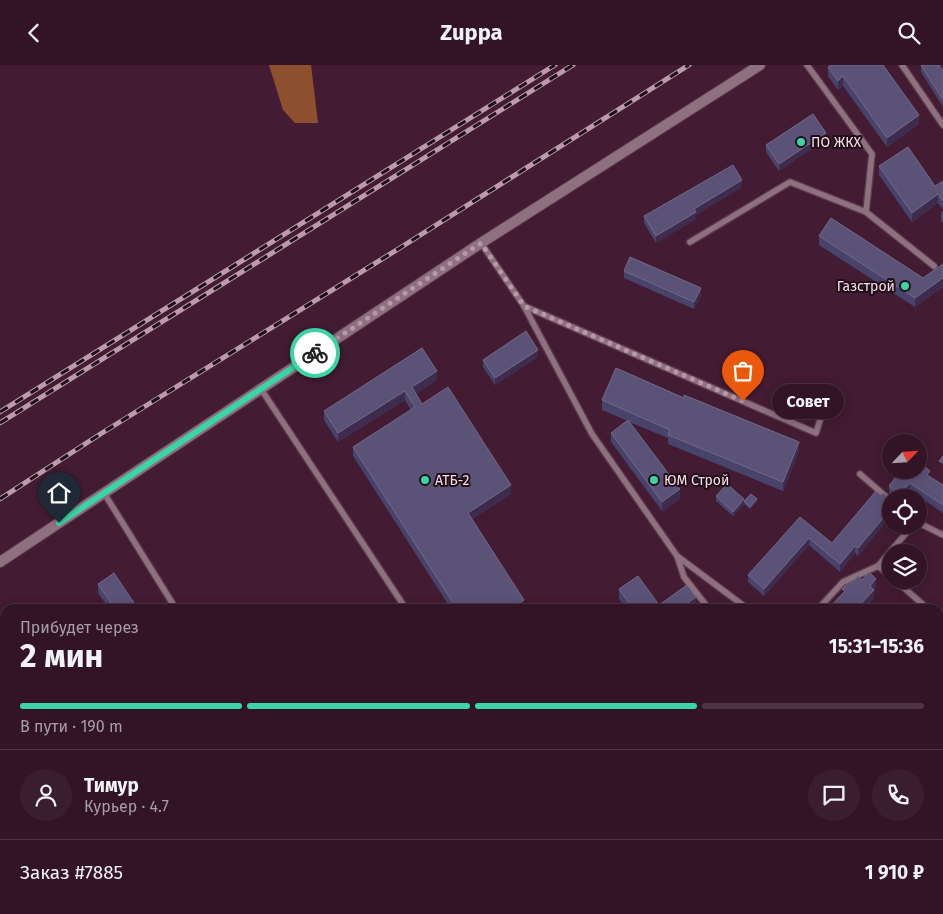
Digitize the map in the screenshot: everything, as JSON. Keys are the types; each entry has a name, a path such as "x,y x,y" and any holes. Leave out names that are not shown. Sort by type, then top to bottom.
{"street":[{"path":"0,562 481,243 760,65"}],"lane":[{"path":"806,65 872,154 866,212"},
{"path":"902,65 943,125"},
{"path":"690,241 790,182 866,212 934,266"},
{"path":"481,243 524,306 592,434 677,556 684,577 705,604"},
{"path":"524,306 816,433 829,391"},
{"path":"261,389 403,604"},
{"path":"860,474 882,493"},
{"path":"104,493 173,604"},
{"path":"927,527 943,535"},
{"path":"823,604 843,582 878,566 905,534"},
{"path":"677,556 741,604"},
{"path":"878,566 882,569"},
{"path":"905,589 922,604"}],"shaded area":[{"path":"269,65 311,65 318,123 295,123 283,110"}],"building":[{"path":"831,65 883,65 919,115 887,138 843,76 838,81 828,67"},
{"path":"921,65 940,65 943,71 943,100"},
{"path":"813,114 826,133 779,164 766,145"},
{"path":"908,147 935,186 943,181 943,201 938,194 912,213 879,166"},
{"path":"733,165 742,180 694,209 696,212 656,236 644,216"},
{"path":"831,218 923,278 943,264 943,278 915,298 819,236"},
{"path":"630,257 701,288 694,302 624,271"},
{"path":"526,331 538,350 495,378 483,360"},
{"path":"422,348 437,371 412,387 422,404 448,387 511,485 468,513 524,600 517,604 454,604 353,447 415,407 405,391 338,433 324,411"},
{"path":"616,368 684,398 684,395 799,442 783,482 668,435 670,430 602,400"},
{"path":"628,420 680,489 662,502 611,433"},
{"path":"928,476 943,485 943,505 927,494 927,489 919,489 910,483 905,489 892,489 889,486 894,479 928,479"},
{"path":"727,484 744,499 733,512 716,496"},
{"path":"876,491 882,494 882,520 858,548 855,546 840,564 809,538 764,589 748,575 800,517 832,543"},
{"path":"751,494 757,499 750,507 744,501"},
{"path":"869,572 876,579 870,586 874,590 861,604 833,604 845,591 842,589 850,581 852,583 858,576 862,580"},
{"path":"114,573 135,604 112,604 98,584"},
{"path":"638,576 658,604 630,604 619,589"},
{"path":"687,585 696,597 686,604 660,604"}],"railway":[{"path":"0,412 555,65"},
{"path":"0,423 573,65"},
{"path":"0,499 689,65"}],"way so far":[{"path":"315,353 481,243 524,306 743,401"}],"place":[{"name":"ПО ЖКХ","path":"801,142"},
{"name":"Газстрой","path":"905,286"},
{"name":"Совет","path":"743,401"},
{"name":"АТБ-2","path":"425,480"},
{"name":"ЮМ Строй","path":"654,480"}],"route":[{"path":"59,523 315,353"}]}
